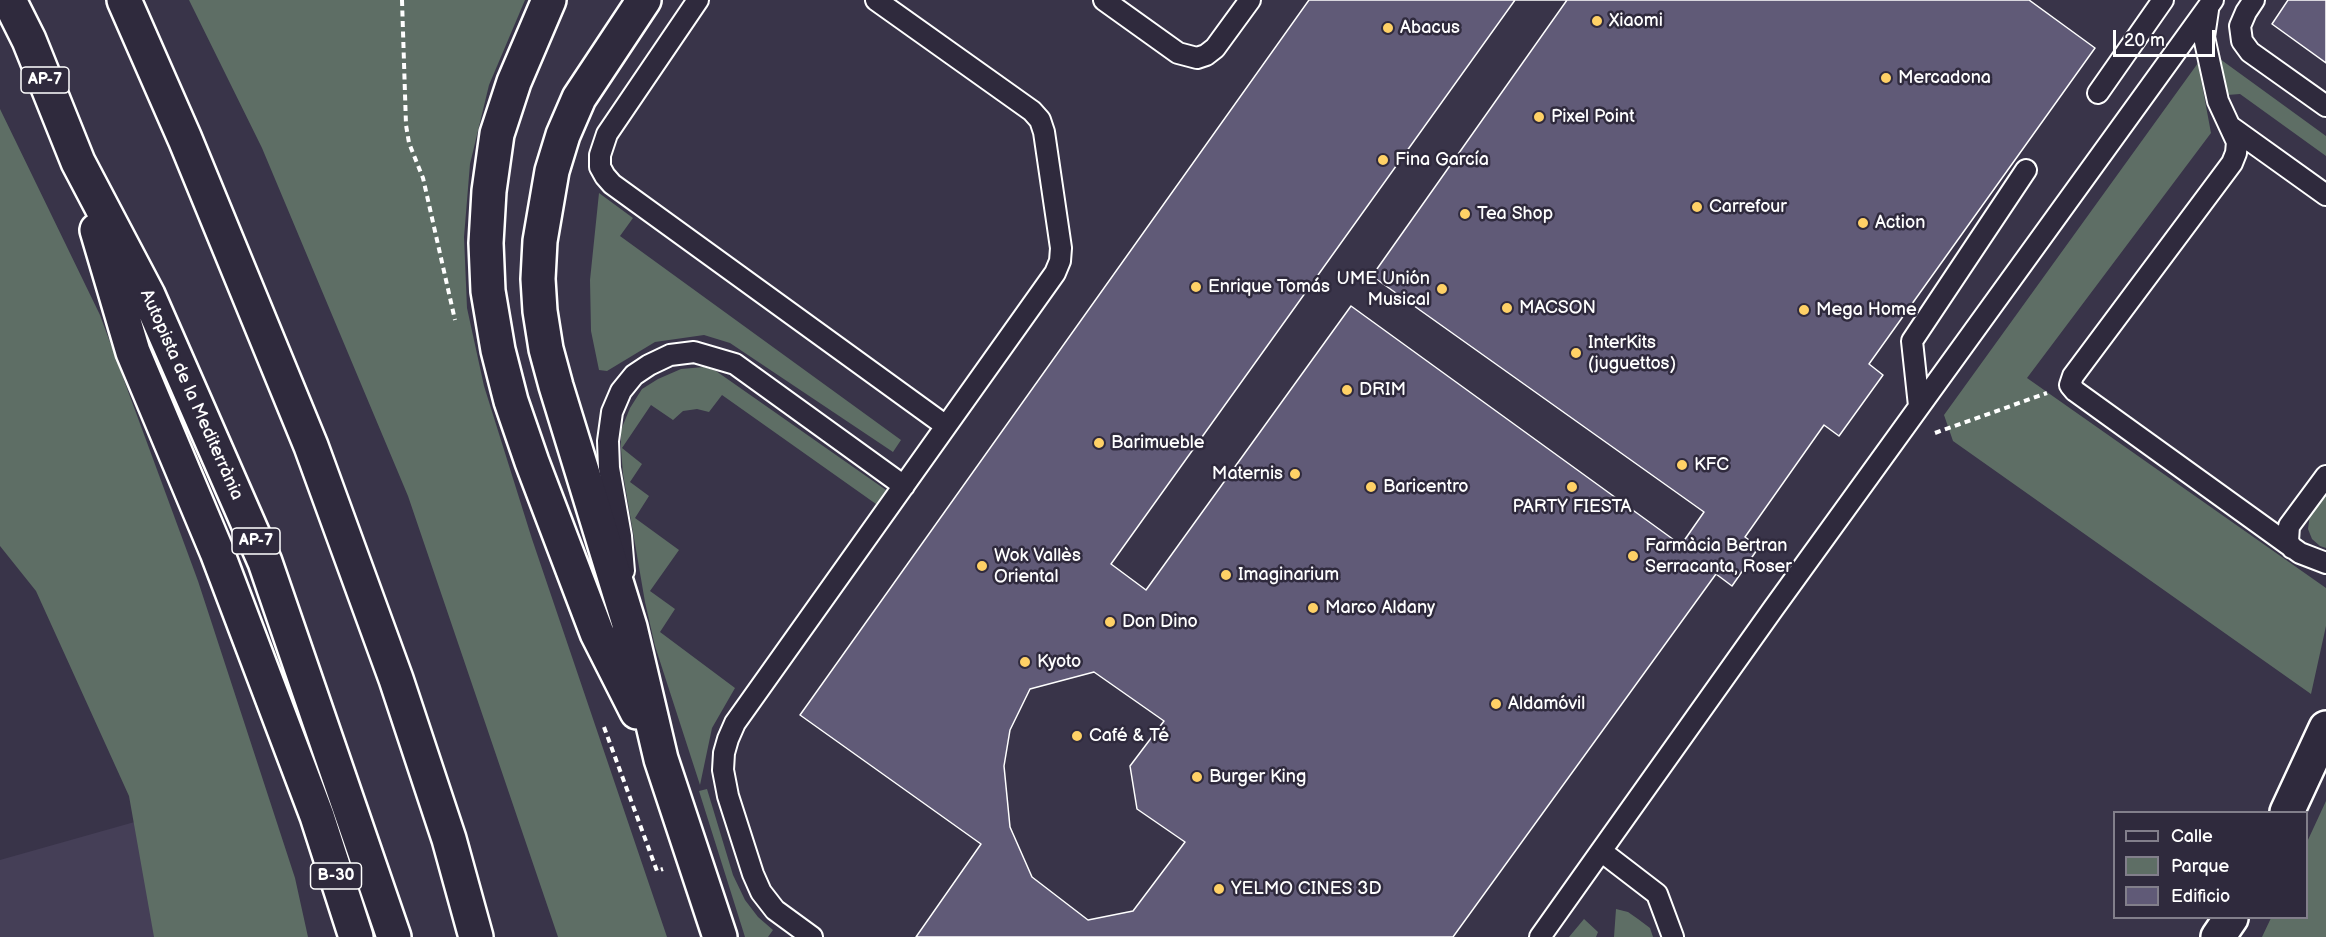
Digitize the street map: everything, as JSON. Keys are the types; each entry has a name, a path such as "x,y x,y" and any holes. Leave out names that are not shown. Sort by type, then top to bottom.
{"main road":[{"name":"Autopista de la Mediterrània","path":"9,0 28,40 78,162 148,295 265,562 394,937"},
{"path":"124,0 185,139 311,446 396,679 449,839 476,937"},
{"path":"549,0 514,82 497,134 489,190 486,243 488,291 498,350 511,400 532,462 597,633 661,759"},
{"path":"644,0 579,98 563,135 545,204 540,241 538,279 540,311 546,349 630,627 661,759 715,929"},
{"path":"78,162 133,352 217,552 317,816 343,937"},
{"path":"2288,811 2326,728"},
{"name":"B-30","path":"317,816 356,937"},
{"path":"449,839 497,937"},
{"path":"2218,937 2230,919"},
{"path":"2238,937 2244,919"}],"lane":[{"path":"698,0 606,134 600,155 600,167 605,176 612,184 946,426"},
{"path":"812,937 775,910 761,892 728,796 723,770 724,753 735,723 1055,273 1060,261 1061,248 1044,132 1040,120 1032,111 876,0"},
{"path":"1104,0 1178,53 1197,58 1206,56 1215,48 1250,0"},
{"path":"2098,93 2163,0"},
{"path":"2254,0 2241,26 2242,41 2250,52 2326,106"},
{"path":"2212,1 2206,14 2204,37 2218,101 2237,142 2236,153 2232,163 2073,376 2070,385 2074,391 2292,548 2326,563"},
{"path":"1540,937 2212,1"},
{"path":"2231,127 2326,195"},
{"path":"1920,406 1912,341 2026,170"},
{"path":"630,627 621,536 609,468 608,441 612,412 621,391 634,375 649,364 670,355 694,352 735,364 904,486"},
{"path":"2292,548 2288,541 2289,526 2326,476"},
{"path":"1601,851 1657,894 1673,937"}],"path":[{"path":"1887,451 2070,385"}],"shaded area":[{"path":"216,799 251,937 0,937 0,860"}],"green space":[{"path":"189,0 525,0 489,85 470,164 464,237 467,308 484,386 532,539 667,937 558,937 408,496 262,148"},
{"path":"2220,59 2326,136 2326,156 2240,94 2227,95"},
{"path":"2198,63 2211,133 2027,378 2326,588 2326,626 2311,694 1953,441 1944,415"},
{"path":"0,109 100,315 198,581 295,878 308,937 154,937 129,796 36,591 0,546"},
{"path":"599,193 633,218 620,236 901,440 893,452 730,343 704,335 655,342 607,371 599,370 591,331 590,280"},
{"path":"704,367 716,371 886,490 876,504 722,395 709,412 697,409 683,411 673,420 651,405 622,448 642,464 630,482 649,496 635,518 679,550 650,591 675,609 660,632 735,688 712,728 700,785 655,646 645,602 623,474 621,430 630,408 642,389 681,369"},
{"path":"2326,492 2326,548 2312,539 2308,529 2310,514"},
{"path":"707,789 733,875 745,900 758,917 773,930 768,937 745,937 699,791"},
{"path":"2326,801 2326,937 2262,937 2271,919 2308,919 2308,840"},
{"path":"1616,909 1628,912 1650,928 1653,937 1614,937"},
{"path":"1584,919 1598,932 1596,937 1569,937"}],"building":[{"name":"Baricentro","path":"1309,0 2029,0 2095,48 1869,364 1883,375 1839,436 1824,425 1745,537 1759,547 1732,586 1716,574 1453,937 916,937 981,844 800,715"},
{"path":"1515,0 1567,0 1372,276 1704,512 1681,545 1351,306 1146,590 1111,564"},
{"path":"2288,0 2326,0 2326,63 2272,24"},
{"path":"1094,672 1164,721 1130,766 1137,809 1185,842 1133,911 1088,920 1032,877 1010,827 1004,766 1010,730 1030,689"}],"place":[{"name":"Xiaomi","path":"1597,21"},
{"name":"Abacus","path":"1388,28"},
{"name":"Mercadona","path":"1886,78"},
{"name":"Pixel Point","path":"1539,117"},
{"name":"Fina García","path":"1383,160"},
{"name":"Carrefour","path":"1697,207"},
{"name":"Tea Shop","path":"1465,214"},
{"name":"Action","path":"1863,223"},
{"name":"Enrique Tomás","path":"1196,287"},
{"name":"UME Unión Musical","path":"1442,289"},
{"name":"MACSON","path":"1507,308"},
{"name":"Mega Home","path":"1804,310"},
{"name":"InterKits (juguettos)","path":"1576,353"},
{"name":"DRIM","path":"1347,390"},
{"name":"Barimueble","path":"1099,443"},
{"name":"KFC","path":"1682,465"},
{"name":"Maternis","path":"1295,474"},
{"name":"Baricentro","path":"1371,487"},
{"name":"PARTY FIESTA","path":"1572,487"},
{"name":"Farmàcia Bertran Serracanta, Roser","path":"1633,556"},
{"name":"Wok Vallès Oriental","path":"982,566"},
{"name":"Imaginarium","path":"1226,575"},
{"name":"Marco Aldany","path":"1313,608"},
{"name":"Don Dino","path":"1110,622"},
{"name":"Kyoto","path":"1025,662"},
{"name":"Aldamóvil","path":"1496,704"},
{"name":"Café & Té","path":"1077,736"},
{"name":"Burger King","path":"1197,777"},
{"name":"YELMO CINES 3D","path":"1219,889"}]}
